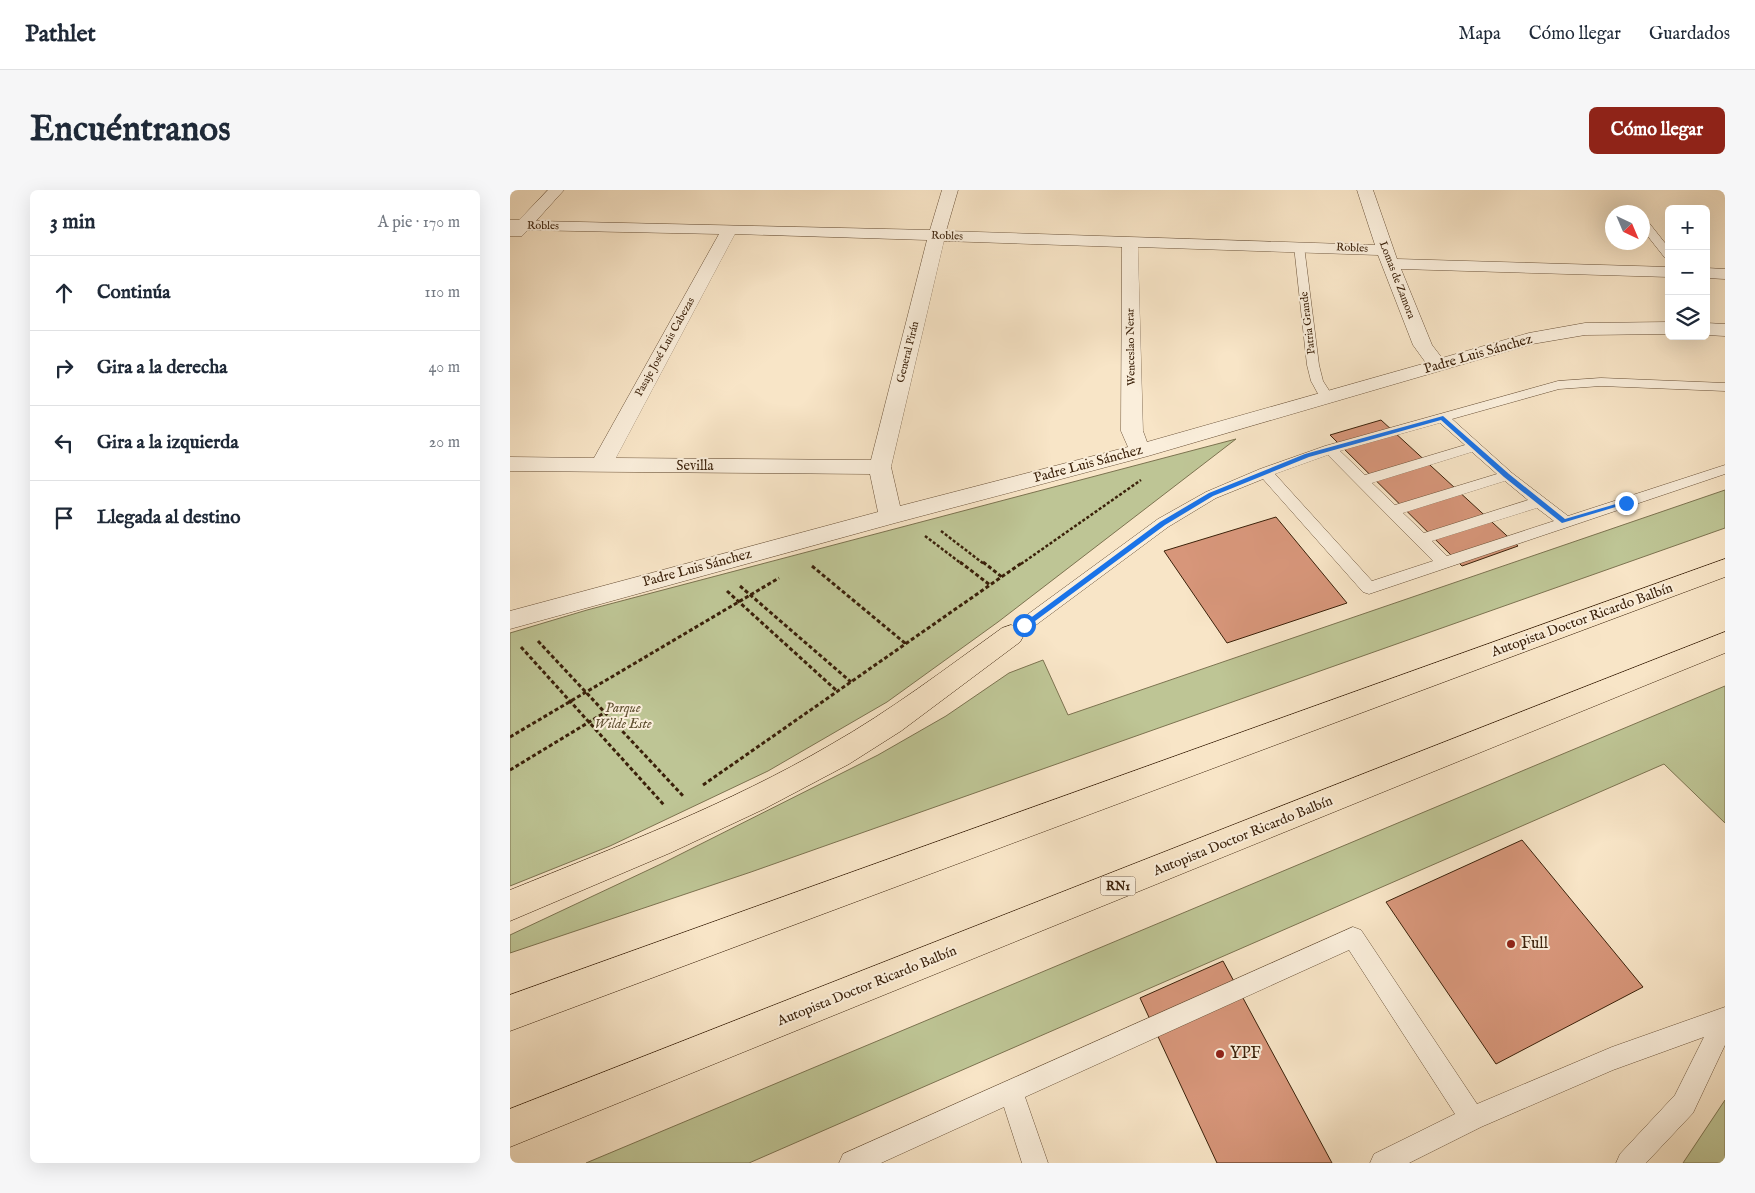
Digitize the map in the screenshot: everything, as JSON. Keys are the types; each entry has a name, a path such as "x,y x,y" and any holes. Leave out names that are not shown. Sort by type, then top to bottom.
{"highway":[{"name":"Autopista Doctor Ricardo Balbín","path":"510,1013 1725,568"},
{"path":"510,906 668,840 753,800 839,755 890,723 1011,635"},
{"name":"Autopista Doctor Ricardo Balbín","path":"510,1128 1725,642"}],"street":[{"path":"510,240 517,225 556,190"},
{"name":"General Pirán","path":"891,516 880,467 937,235 950,190"},
{"name":"Lomas de Zamora","path":"1365,190 1388,257 1423,345 1438,366"},
{"name":"Robles","path":"517,225 730,229 1299,246 1388,257 1665,272"},
{"name":"Pasaje José Luis Cabezas","path":"601,465 730,229"},
{"name":"Wenceslao Nerar","path":"1130,242 1132,431 1140,451"},
{"path":"1710,273 1725,274"},
{"name":"Padre Luis Sánchez","path":"510,620 891,516 1140,451 1529,339 1558,332 1607,328 1665,328"},
{"path":"1710,329 1725,330"},
{"name":"Sevilla","path":"510,464 880,467"}],"lane":[{"path":"1650,232 1665,251"},
{"name":"Patria Grande","path":"1299,246 1313,365 1317,381 1327,398"},
{"path":"1011,635 1163,524 1211,495 1265,472 1330,450 1558,385 1601,382 1725,388"},
{"path":"1443,418 1507,476 1564,521"},
{"path":"1362,481 1474,447"},
{"path":"1330,450 1445,563"},
{"path":"1265,472 1369,588 1564,521 1626,503 1725,469"},
{"path":"1392,511 1507,476"},
{"path":"1422,539 1538,502"},
{"path":"852,1163 1353,938 1472,1118"},
{"path":"1383,1163 1472,1118 1612,1059 1725,1019"},
{"path":"1629,1163 1684,1104 1725,1019"},
{"path":"1011,1090 1035,1163"}],"path":[{"path":"700,787 1144,478"},
{"path":"934,526 1002,577"},
{"path":"918,531 990,585"},
{"path":"806,562 906,644"},
{"path":"510,737 782,576"},
{"path":"734,582 851,682"},
{"path":"720,585 838,691"},
{"path":"534,637 684,798 692,792"},
{"path":"517,642 668,809"},
{"path":"510,770 604,713"}],"green space":[{"name":"Parque Wilde Este","path":"1236,439 998,622 887,702 768,771 610,846 510,886 510,633 587,610"},
{"path":"1725,490 1725,528 751,872 510,953 510,935 661,864 878,755 946,716 1009,673 1043,660 1068,715"},
{"path":"1725,686 1725,823 1664,764 749,1163 586,1163"},
{"path":"1725,1100 1725,1163 1683,1163"}],"building":[{"path":"1381,420 1518,546 1462,566 1330,435"},
{"path":"1276,517 1347,603 1227,643 1164,551"},
{"name":"Full","path":"1522,840 1643,987 1496,1064 1386,902"},
{"name":"YPF","path":"1223,961 1332,1163 1217,1163 1140,998"}],"place":[{"name":"Full","path":"1511,944"},
{"name":"YPF","path":"1220,1054"}],"route":[{"path":"1024,625 1163,524 1211,495 1307,456 1443,418 1507,476 1564,521 1626,503"}]}
